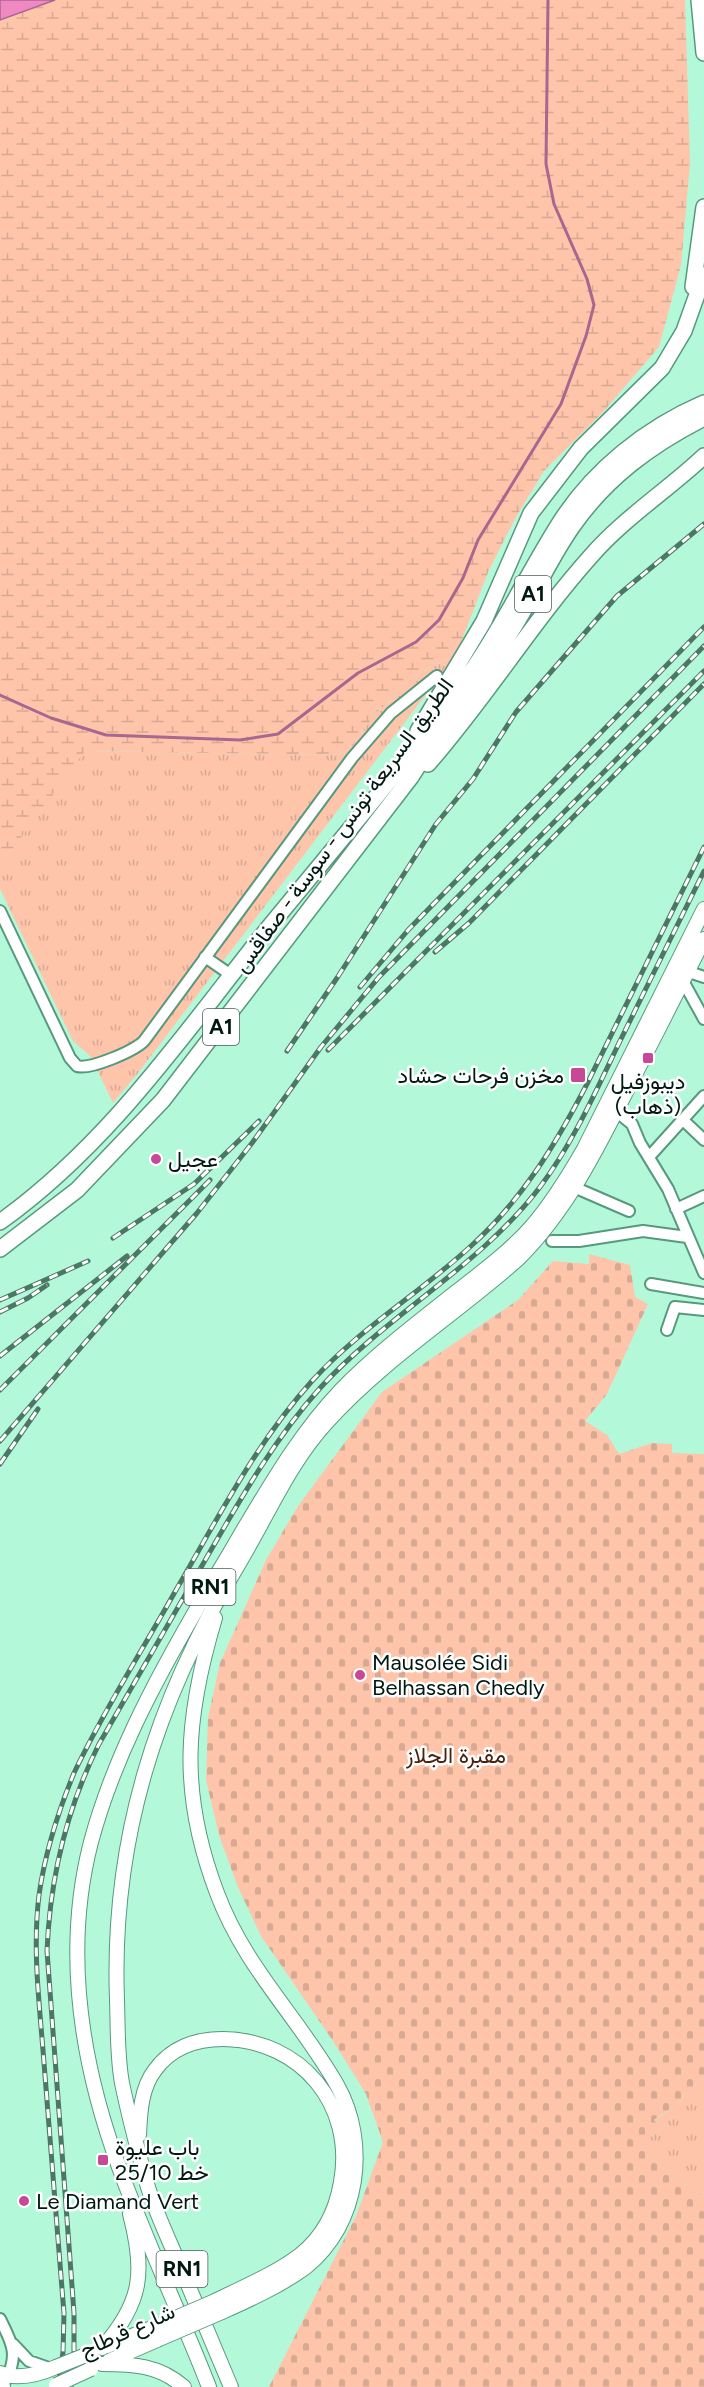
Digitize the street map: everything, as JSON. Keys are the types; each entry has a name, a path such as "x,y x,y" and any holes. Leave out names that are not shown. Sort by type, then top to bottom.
{"highway":[{"path":"699,0 704,53"},
{"path":"684,331 696,274 704,207"},
{"path":"403,760 430,708 484,621 531,513 580,448 662,368 684,331 704,275"},
{"name":"الطريق السريعة تونس - سوسة - صفاقس","path":"0,1222 24,1205 82,1154 154,1075 476,664 560,523 579,497 616,458 664,423 704,403"},
{"name":"الطريق السريعة تونس - سوسة - صفاقس","path":"0,1249 77,1190 164,1100 411,777 441,729 486,670 571,529 588,506 623,470 645,452 704,418"},
{"path":"411,777 426,766 454,735 552,600 593,553 704,456"}],"main road":[{"name":"RN1","path":"231,2387 147,2184 122,2083 115,1968 121,1876 141,1783 170,1696 223,1590 269,1512 286,1478 326,1423 384,1368 518,1259 537,1240 576,1188 616,1112 682,973 704,909"},
{"name":"RN1","path":"209,2387 118,2165 90,2072 77,1982 82,1892 91,1842 120,1757 169,1657 269,1485 320,1413 362,1370 534,1225 563,1184 682,973 704,939"},
{"path":"3,2382 54,2368 97,2351 155,2334 218,2306 267,2291 307,2266 332,2239 351,2200 356,2153 353,2126 344,2098 307,2039 243,1949 217,1894 200,1838 191,1784 191,1722 202,1661 223,1590"},
{"path":"139,2149 140,2111 147,2083 155,2069 167,2057 182,2046 197,2041 236,2040 273,2049 298,2064 312,2077 332,2105 339,2122 345,2162 337,2206 322,2232 300,2255 218,2306"},
{"path":"97,2351 117,2331 128,2313 136,2293 139,2272 139,2251 118,2165"},
{"name":"شارع قرطاج","path":"53,2386 96,2367 155,2334"},
{"path":"96,2367 147,2366 166,2373 184,2387"}],"street":[{"path":"0,911 70,1058 77,1066 82,1068 140,1046 352,758 392,713 437,676"},
{"path":"205,957 231,975"},
{"path":"682,973 704,966"},
{"path":"682,973 704,977"},
{"path":"682,973 704,1019"},
{"path":"649,1157 704,1096"},
{"path":"616,1112 632,1124 668,1189 687,1237 703,1268"},
{"path":"683,1120 704,1140"},
{"path":"576,1188 629,1211"},
{"path":"676,1209 704,1196"},
{"path":"552,1241 579,1241 643,1231 687,1237"},
{"path":"651,1284 704,1293"},
{"path":"667,1330 675,1307 704,1310"},
{"path":"0,2319 13,2344 29,2361 54,2368"},
{"path":"3,2382 14,2359 13,2344"}],"green space":[{"path":"0,0 685,0 690,164 681,265 659,347 603,412 544,471 516,517 489,570 456,655 422,672 378,711 344,755 85,751 0,866"},
{"path":"456,655 113,1103 91,1057 73,1041 0,889 0,866 84,751 344,755 378,711 422,672"},
{"name":"مقبرة الجلاز","path":"589,1254 630,1265 635,1297 648,1304 607,1394 585,1421 607,1435 619,1454 652,1443 672,1444 672,1453 704,1454 704,2076 677,2104 654,2120 662,2130 644,2141 655,2162 704,2197 704,2387 269,2387 356,2216 383,2142 366,2094 333,2041 261,1936 237,1885 219,1835 206,1780 208,1718 220,1663 266,1560 298,1506 382,1392 518,1300 553,1261 589,1264"},
{"path":"704,2076 704,2197 655,2162 643,2141 662,2130 654,2121 677,2104"}],"shaded area":[{"path":"0,0 55,0 0,20"}],"waterway":[{"path":"0,695 51,718 106,735 240,740 278,734 358,673 416,642 439,620 463,578 478,540 561,404 586,336 594,305 587,279 554,204 546,164 548,0"}],"railway":[{"path":"287,1051 436,824 473,779 516,712 617,596 704,524"},
{"path":"360,987 409,929 704,627"},
{"path":"0,1441 197,1213 252,1143 321,1047 379,977 704,646"},
{"path":"328,1050 704,671"},
{"path":"435,952 469,923 704,684"},
{"path":"58,2387 63,2352 64,2313 36,1937 39,1895 48,1848 74,1773 110,1703 223,1509 255,1455 292,1405 330,1362 471,1246 506,1210 536,1170 563,1128 587,1084 704,847"},
{"path":"71,2387 74,2361 74,2313 47,1951 56,1871 69,1819 87,1769 99,1744 233,1513 260,1469 304,1407 321,1387 375,1336 489,1242 516,1216 552,1170 583,1116 704,871"},
{"path":"113,1238 194,1184 259,1121"},
{"path":"0,1390 210,1180"},
{"path":"0,1356 127,1256"},
{"path":"0,1300 88,1261"},
{"path":"0,1312 28,1298 47,1285"},
{"path":"0,1464 38,1409"}],"place":[{"name":"ديبوزفيل (ذهاب)","path":"648,1058"},
{"name":"مخزن فرحات حشاد","path":"578,1075"},
{"name":"عجيل","path":"156,1159"},
{"name":"Mausolée Sidi Belhassan Chedly","path":"360,1675"},
{"name":"باب عليوة خط 25/10","path":"103,2160"},
{"name":"Le Diamand Vert","path":"24,2201"}]}
